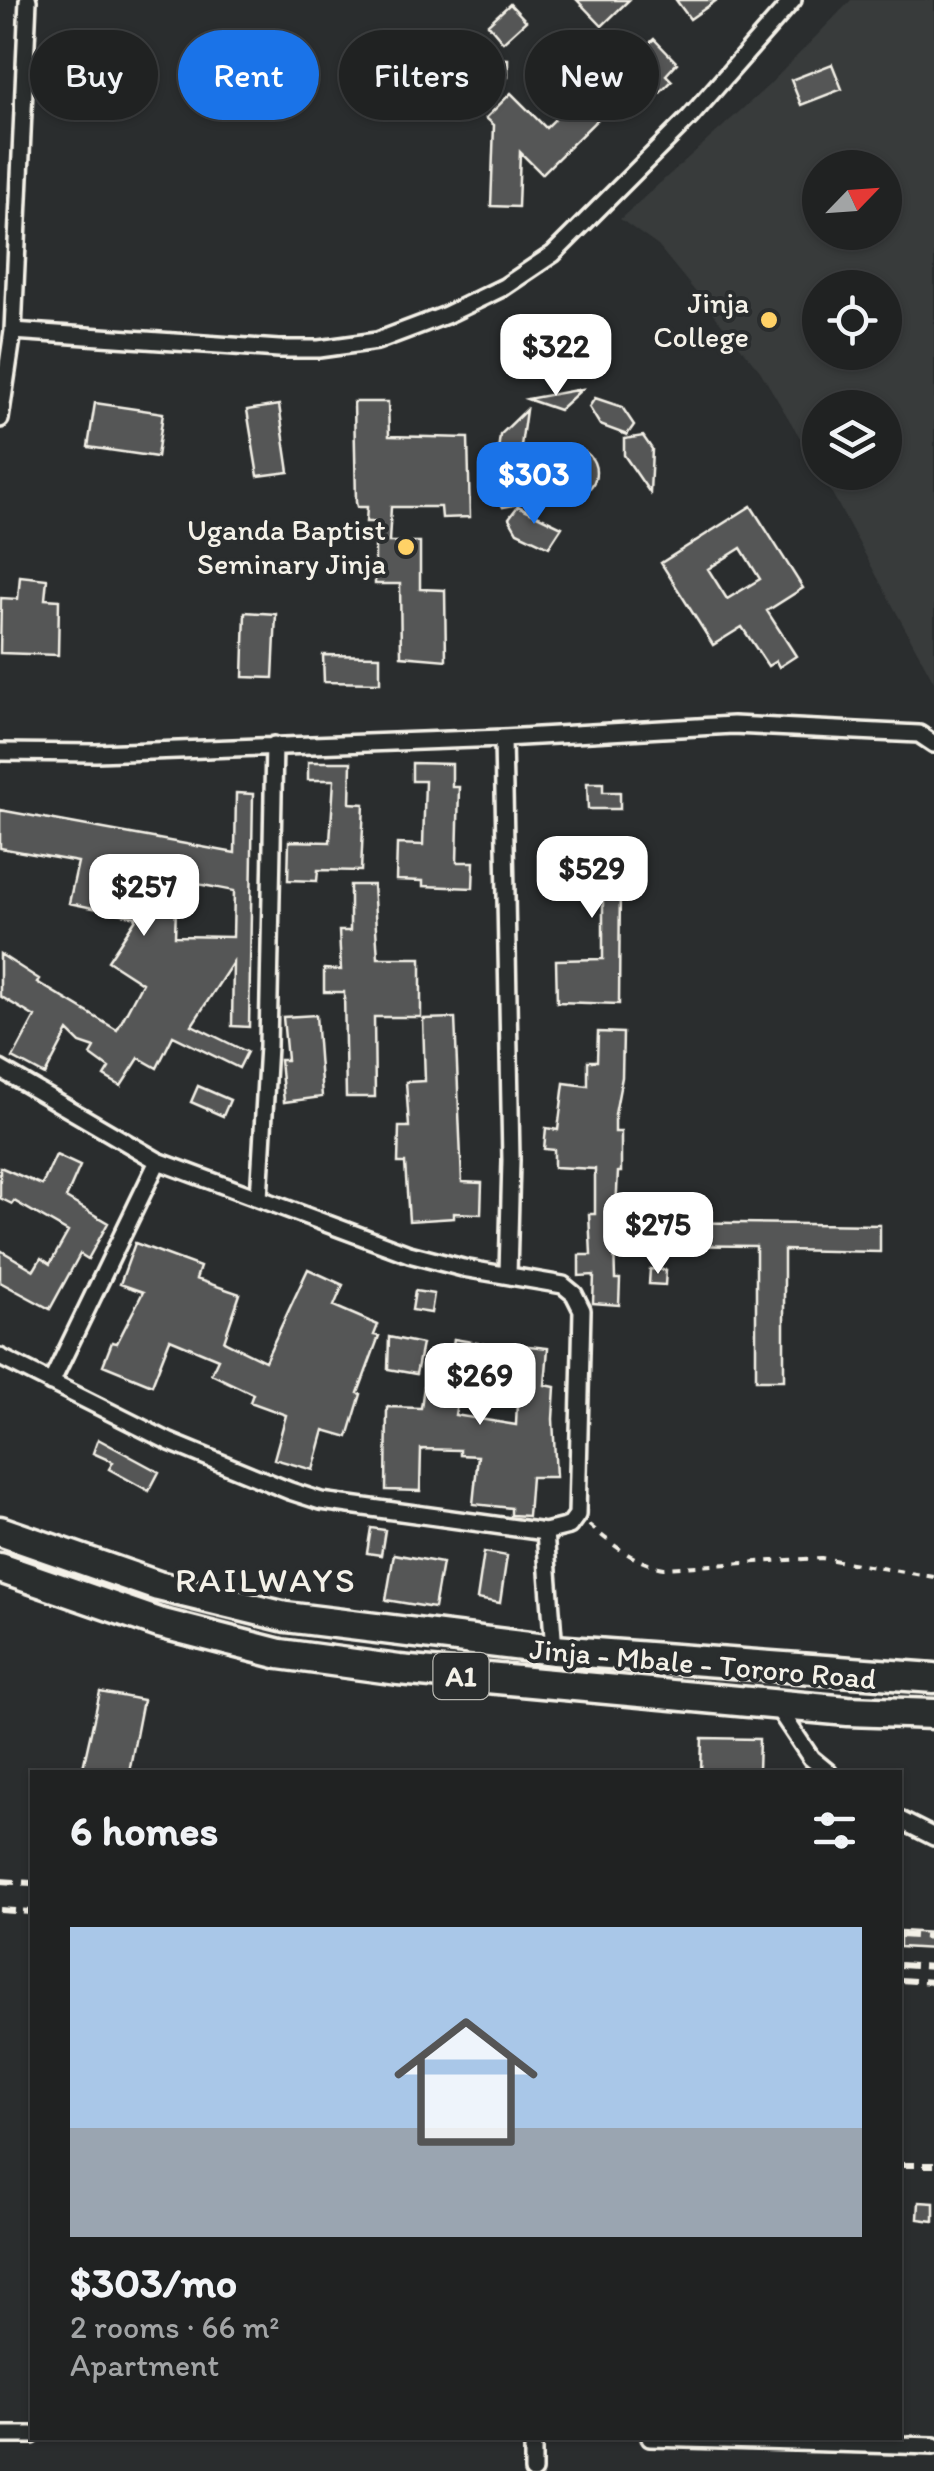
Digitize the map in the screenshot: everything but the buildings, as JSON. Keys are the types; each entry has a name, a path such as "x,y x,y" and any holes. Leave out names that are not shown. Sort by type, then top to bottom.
{"highway":[{"name":"Jinja - Mbale - Tororo Road","path":"0,1531 158,1586 286,1617 554,1650 934,1678"},
{"name":"Jinja - Mbale - Tororo Road","path":"0,1568 159,1623 280,1654 399,1670 774,1704 934,1714"}],"street":[{"path":"0,419 13,331 28,0"},
{"path":"13,331 319,349 377,341 446,315 504,287 554,254 690,117 793,0"},
{"path":"0,752 96,753 733,725 919,734 934,744"},
{"path":"502,738 511,1160 508,1274"},
{"path":"260,1198 268,1046 274,744"},
{"path":"0,1069 158,1162 409,1254 463,1268 563,1285 574,1294 582,1310 578,1515 569,1526 545,1532 321,1501 170,1442 0,1356"},
{"path":"51,1383 158,1162"},
{"path":"545,1532 554,1650"},
{"path":"774,1704 811,1758 826,1770"},
{"path":"902,1821 934,1837"},
{"path":"0,2435 30,2434"},
{"path":"532,2471 533,2440"},
{"path":"721,2440 934,2446"}],"path":[{"path":"578,1515 616,1547 647,1565 689,1568 820,1558 934,1576"}],"shaded area":[{"name":"Jinja College","path":"851,0 934,0 934,682 830,490 902,490 902,390 802,390 802,441 760,371 658,246 620,219 769,85"}],"railway":[{"path":"0,1881 30,1883"},
{"path":"0,1910 30,1912"},
{"path":"902,1935 934,1937"},
{"path":"902,1965 934,1967"},
{"path":"902,1980 934,1982"},
{"path":"902,2165 934,2165"}],"place":[{"name":"Jinja College","path":"769,320"},
{"name":"Uganda Baptist Seminary Jinja","path":"406,547"}],"district":[{"name":"RAILWAYS","path":"266,1580"}]}
